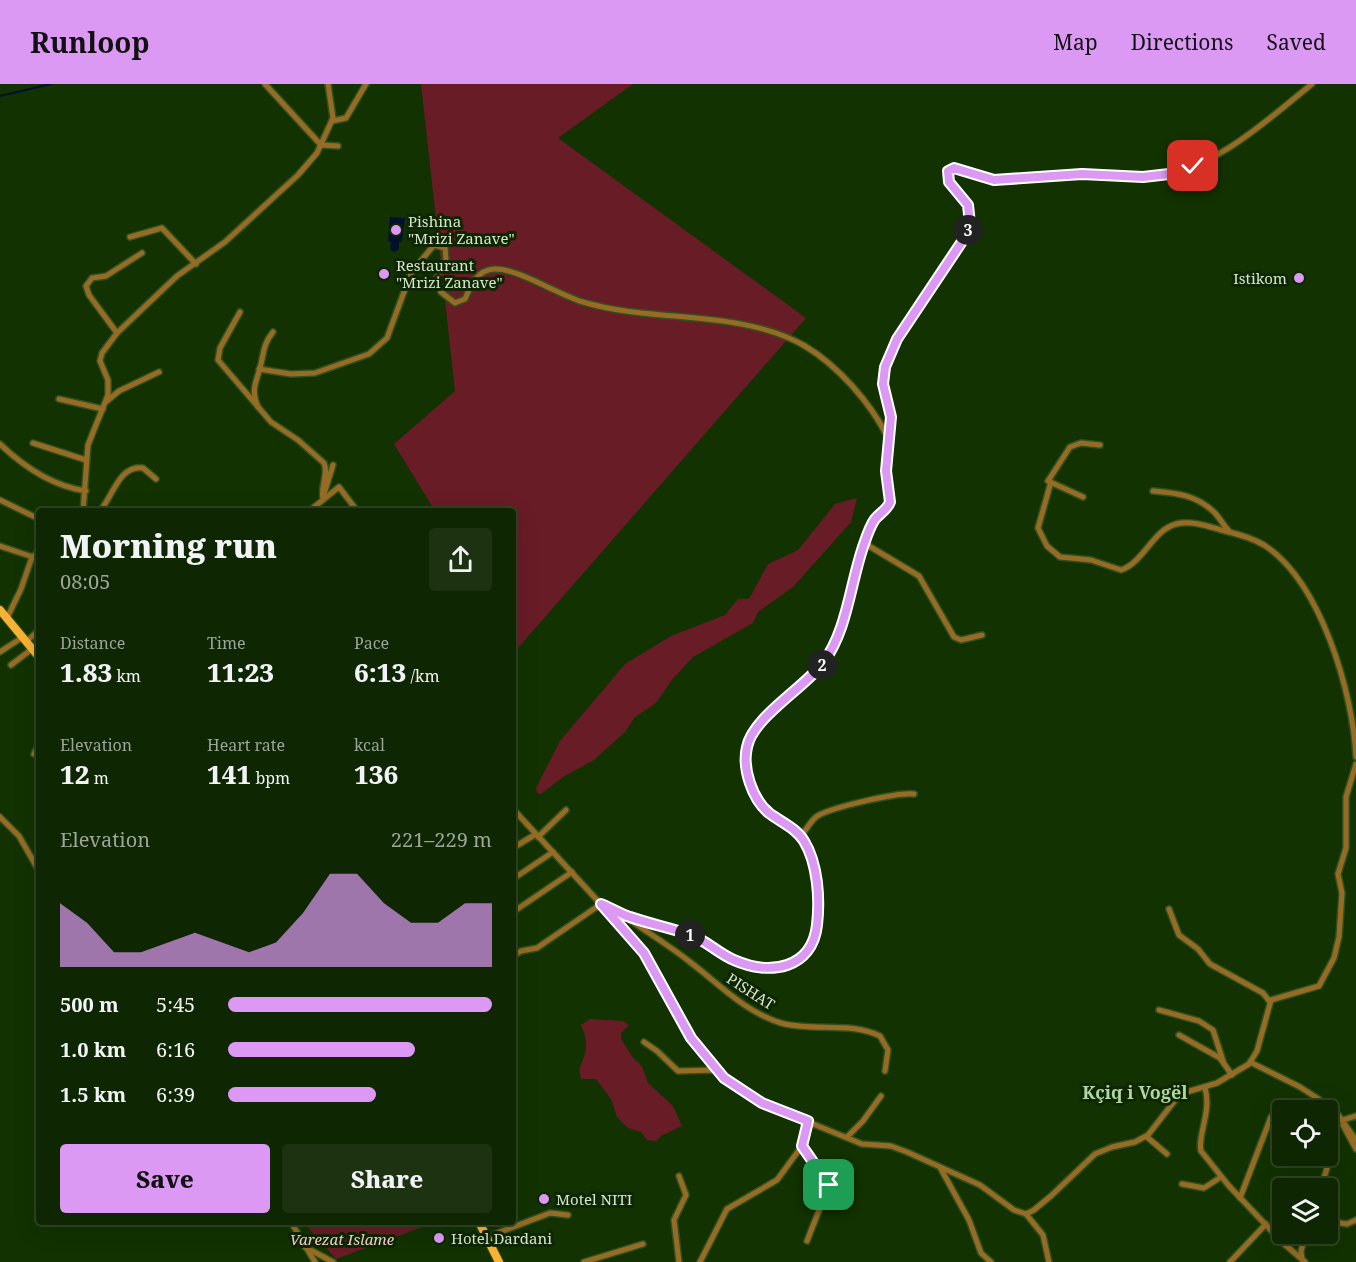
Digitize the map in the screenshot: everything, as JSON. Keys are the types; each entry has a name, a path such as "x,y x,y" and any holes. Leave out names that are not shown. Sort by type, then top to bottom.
{"main road":[{"path":"0,610 36,654"},
{"path":"481,1225 499,1262"}],"street":[{"path":"265,84 321,145 338,146"},
{"path":"107,401 108,380 100,361 106,346 177,276 225,242 298,175 321,145 332,121 328,84"},
{"path":"332,121 346,118 366,84"},
{"path":"887,438 891,417 883,384 888,358 902,329 961,243 970,224 970,212 966,200 947,178 950,169 994,180 1082,174 1143,177 1169,174 1193,166 1232,145 1264,124 1312,84"},
{"path":"130,237 162,228 196,264"},
{"path":"259,369 291,374 315,373 369,354 387,338 411,273 434,245 445,248 446,259 436,279 441,292 455,303 465,299 474,278 492,269 510,269 533,283 581,302 618,311 760,329 805,346 844,378 878,418 890,449 886,471 890,502 873,523 864,543 845,614 831,651 811,677 756,729 746,748 748,770 758,801 768,812 801,836 811,822 823,813 896,795 914,794"},
{"path":"117,333 89,295 86,286 92,278 106,276 142,253"},
{"path":"240,312 220,348 218,360 271,422 298,440 324,463 326,468 322,488 323,499"},
{"path":"258,409 254,384 264,343 273,332"},
{"path":"84,508 86,460 91,432 107,401 119,391 156,376 159,372"},
{"path":"59,399 103,409"},
{"path":"33,443 86,460"},
{"path":"1100,445 1081,443 1070,447 1048,480 1051,483 1038,528 1049,550 1065,559 1091,560 1119,571 1130,566 1165,529 1174,525 1192,523 1230,532 1267,547 1294,575 1311,599 1345,683 1356,757"},
{"path":"0,444 38,474 69,487 86,491"},
{"path":"323,499 333,465"},
{"path":"102,508 120,480 133,468 143,468 156,479"},
{"path":"1051,483 1083,497"},
{"path":"313,508 339,487 355,508"},
{"path":"1153,491 1181,493 1204,503 1230,532"},
{"path":"0,500 36,518"},
{"path":"864,543 919,576 954,638 961,640 982,635"},
{"path":"0,546 33,557"},
{"path":"7,618 36,554"},
{"path":"0,652 36,632"},
{"path":"11,665 32,649"},
{"path":"34,754 36,750"},
{"path":"1026,1214 1043,1203 1095,1154 1147,1137 1159,1124 1176,1097 1205,1088 1232,1075 1250,1062 1257,1051 1270,1002 1274,998 1319,986 1334,958 1339,937 1341,893 1338,873 1347,840 1346,797 1356,764"},
{"path":"516,846 537,835 566,810"},
{"path":"516,812 644,953 691,1038 716,1070 748,1096 862,1144 900,1149 980,1185 1014,1210 1026,1214 1043,1235 1049,1262"},
{"path":"0,817 19,836 36,866"},
{"name":"PISHAT","path":"601,904 627,916 693,936 747,965 773,969 796,963 812,945 819,908 813,865 801,836"},
{"path":"516,877 553,852"},
{"path":"516,910 572,872"},
{"path":"516,954 537,948 601,904"},
{"path":"1169,909 1179,935 1198,950 1210,964 1263,993 1270,1002"},
{"name":"PISHAT","path":"627,916 738,1000 770,1019 795,1025 877,1034 887,1046 885,1071"},
{"path":"1159,1010 1192,1018 1208,1026 1216,1034 1223,1061 1232,1075"},
{"path":"1179,1035 1223,1061"},
{"path":"644,1042 678,1071 716,1070"},
{"path":"1250,1062 1300,1087 1334,1109 1356,1140"},
{"path":"1205,1088 1207,1115 1200,1148 1240,1198 1293,1253 1304,1260"},
{"path":"847,1137 863,1121 881,1096"},
{"path":"1343,1120 1356,1116"},
{"path":"1240,1198 1271,1117"},
{"path":"1343,1120 1346,1132 1356,1149"},
{"path":"700,1262 727,1209 772,1186 802,1146 808,1121"},
{"path":"1147,1137 1167,1154"},
{"path":"802,1146 829,1185 848,1197"},
{"path":"1324,1178 1328,1168"},
{"path":"941,1169 969,1220 981,1253 991,1262"},
{"path":"679,1176 686,1194 674,1220 679,1262"},
{"path":"1182,1184 1204,1188 1221,1177"},
{"path":"807,1241 829,1185"},
{"path":"487,1237 550,1213 568,1215"},
{"path":"1338,1223 1343,1224 1356,1220"},
{"path":"1230,1262 1266,1224"},
{"path":"293,1225 315,1262"},
{"path":"584,1262 643,1244"},
{"path":"1303,1244 1304,1260"},
{"path":"305,1246 333,1262"},
{"path":"1293,1253 1302,1248"}],"green space":[{"path":"421,84 633,84 558,138 806,318 518,648 516,645 516,508 433,508 394,444 455,391"},
{"path":"857,498 851,522 793,587 758,612 753,623 693,657 671,681 656,703 635,717 625,732 594,760 563,777 541,794 537,793 536,788 560,741 625,664 671,636 725,615 738,599 749,599 768,564 798,550 835,504"},
{"path":"590,1019 623,1021 629,1025 621,1033 621,1039 634,1059 642,1066 648,1083 673,1106 682,1126 661,1136 656,1141 647,1140 641,1132 628,1128 617,1117 611,1099 596,1079 581,1079 579,1069 586,1047 581,1025"},
{"name":"Varezat Islame","path":"306,1225 428,1225 336,1259"}],"water":[{"name":"Pishina \"Mrizi Zanave\"","path":"390,217 405,218 402,242 399,242 399,249 394,252 390,249 391,242 388,241"}],"waterway":[{"path":"0,96 51,84"}],"place":[{"name":"Pishina \"Mrizi Zanave\"","path":"396,230"},
{"name":"Restaurant \"Mrizi Zanave\"","path":"384,274"},
{"name":"Istikom","path":"1299,278"},
{"name":"Motel NITI","path":"544,1199"},
{"name":"Hotel Dardani","path":"439,1238"}],"district":[{"name":"Kçiq i Vogël","path":"1135,1092"}],"route":[{"path":"829,1185 802,1146 808,1121 748,1096 724,1078 691,1038 661,980 644,953 601,904 627,916 693,936 735,961 747,965 773,969 789,966 802,959 812,945 817,928 819,908 813,865 806,844 799,833 768,812 758,801 748,770 746,748 756,729 811,677 831,651 845,614 857,565 869,530 890,502 886,466 890,449 887,438 891,417 883,384 885,367 902,329 961,243 970,224 970,212 966,200 949,182 948,171 954,168 994,180 1082,174 1143,177 1169,174 1193,166"}]}
